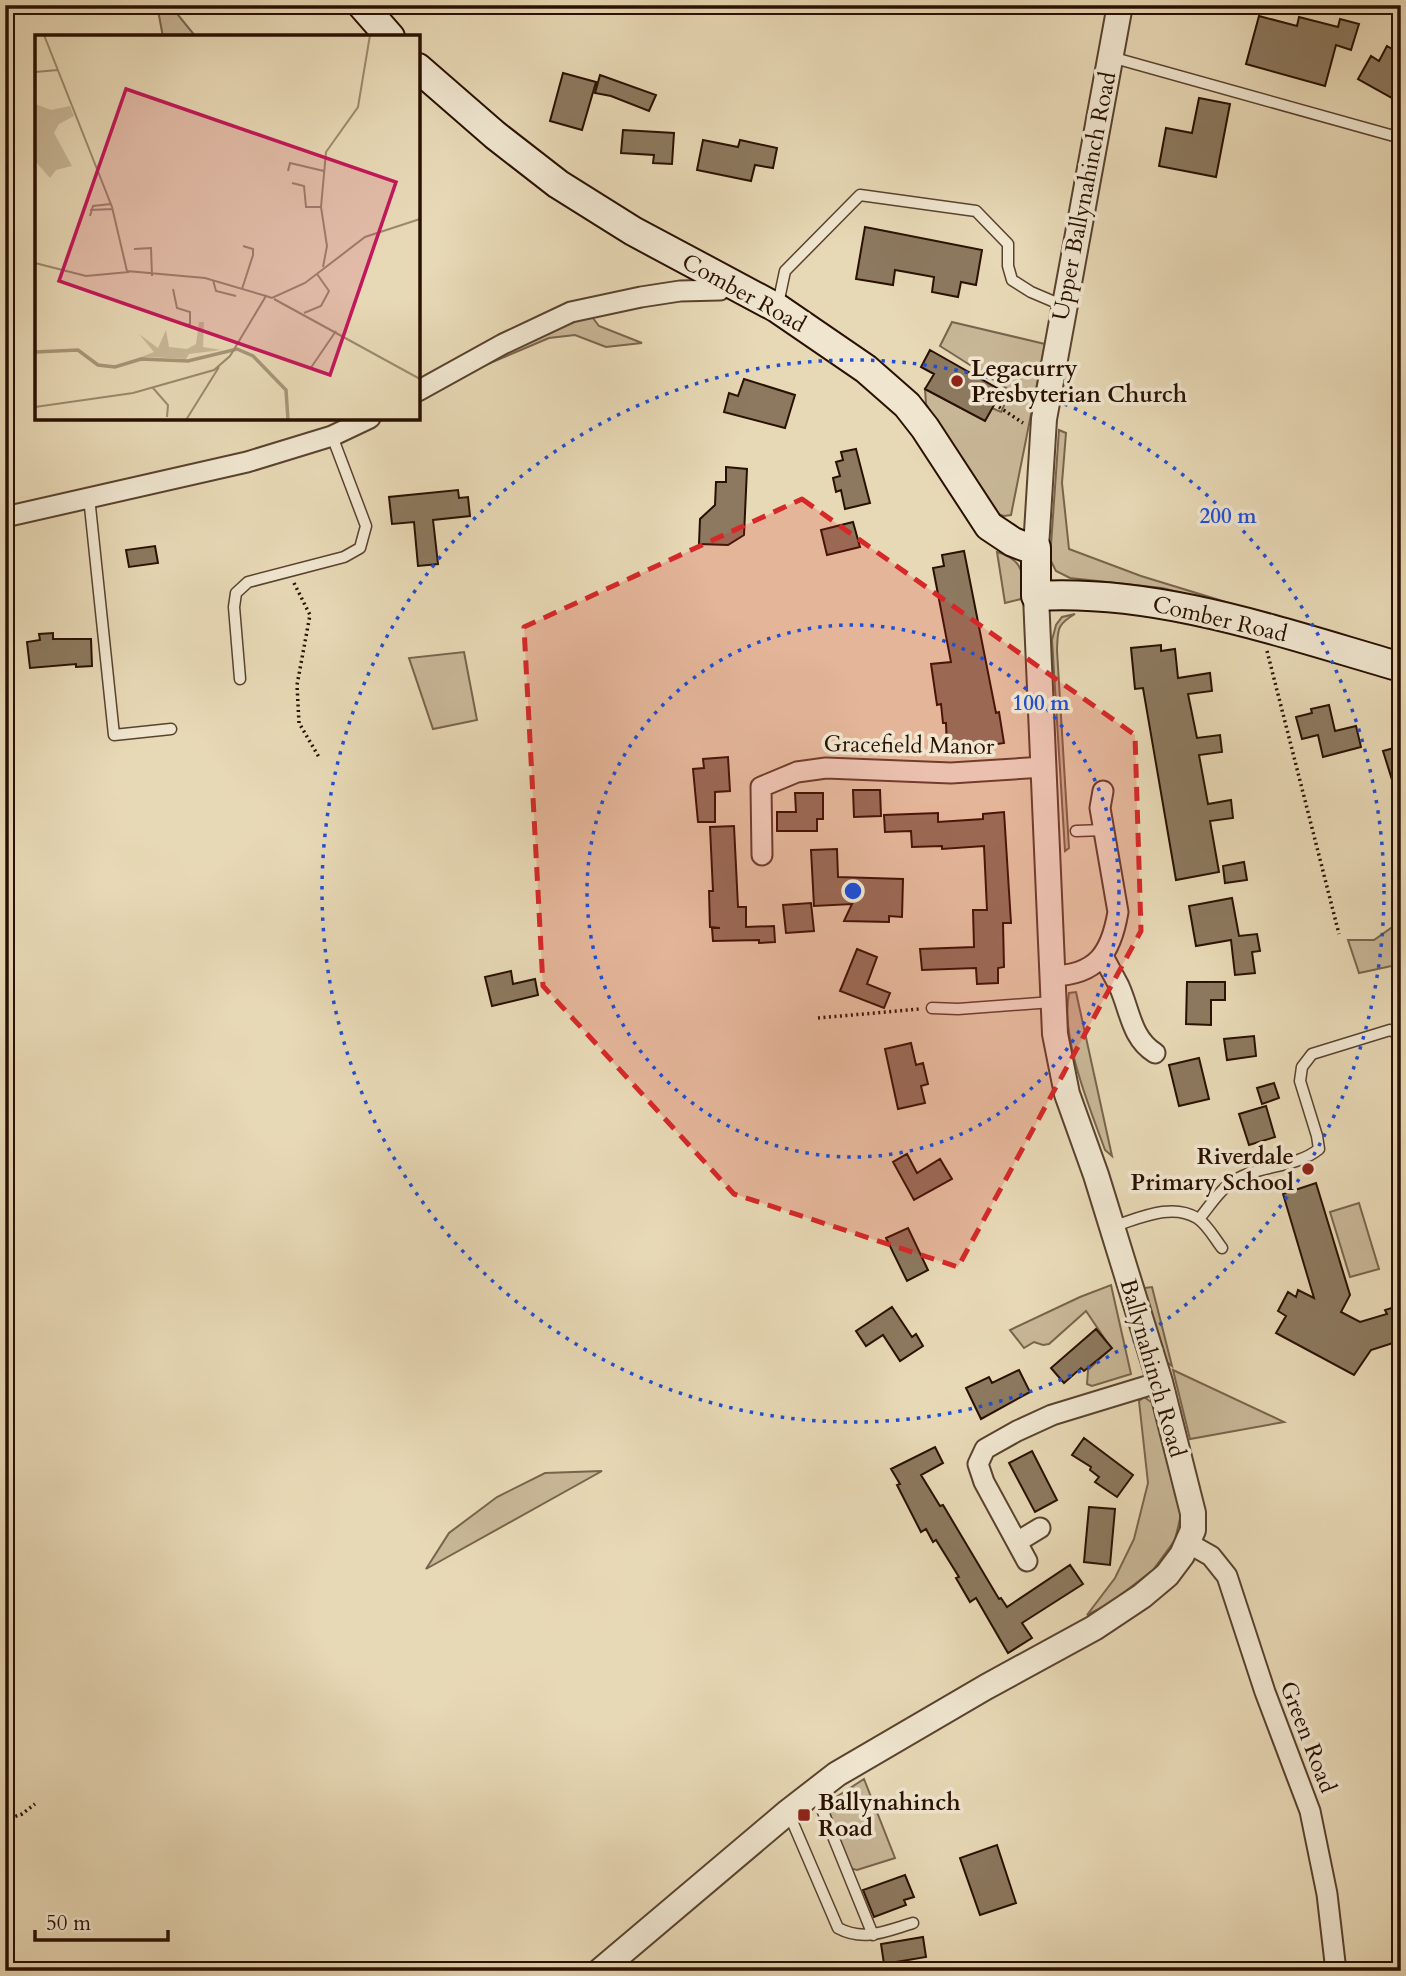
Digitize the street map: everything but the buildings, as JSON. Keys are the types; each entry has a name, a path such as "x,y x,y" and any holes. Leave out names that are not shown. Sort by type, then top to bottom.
{"main road":[{"path":"362,5 388,35"},
{"name":"Comber Road","path":"420,70 495,135 558,184 633,231 777,308 866,369 907,405 989,526 1013,542 1036,548"},
{"name":"Upper Ballynahinch Road","path":"1035,596 1036,548"},
{"name":"Comber Road","path":"1035,596 1102,595 1175,606 1261,627 1401,667"}],"street":[{"name":"Upper Ballynahinch Road","path":"1036,548 1044,424 1120,5"},
{"path":"420,390 503,344 571,312 680,291 720,290 727,282"},
{"path":"5,517 247,463 332,436 366,420"},
{"name":"Ballynahinch Road","path":"600,1971 837,1774 1094,1628 1142,1596 1167,1574 1188,1543 1193,1513 1160,1382 1096,1175 1067,1094 1055,1034 1035,596"},
{"name":"Gracefield Manor","path":"762,855 761,787 797,772 826,768 951,773 1044,767"},
{"path":"1052,976 1066,976 1082,971 1100,961 1110,947 1118,912 1100,808 1102,791"},
{"path":"1103,956 1119,987 1134,1028 1144,1046 1155,1053"},
{"path":"1027,1561 984,1482 978,1464 985,1450 1052,1415 1160,1382"},
{"path":"1017,1542 1040,1528"},
{"name":"Green Road","path":"1188,1543 1211,1556 1227,1576 1265,1692 1310,1811 1327,1894 1336,1971"}],"lane":[{"path":"1111,57 1401,138"},
{"path":"777,308 785,271 860,195 976,211 1007,244 1012,280 1031,292 1064,306"},
{"path":"240,679 233,607 236,593 248,582 344,557 360,548 365,537 366,526 332,436"},
{"path":"89,497 114,735 171,729"},
{"path":"1076,831 1105,830"},
{"path":"932,1008 958,1009 1053,1002"},
{"path":"1199,1219 1228,1185 1250,1174 1310,1156 1319,1149 1300,1081 1302,1067 1312,1054 1390,1030 1401,1035"},
{"path":"1111,1227 1161,1211 1181,1212 1199,1219 1222,1248"},
{"path":"815,1792 873,1935"},
{"path":"788,1812 838,1928 850,1934 873,1935 913,1923"}],"path":[{"path":"999,407 1021,422 1044,424"},
{"path":"288,572 310,615 298,685 299,723 320,759"},
{"path":"1261,627 1339,934"},
{"path":"818,1018 932,1008"},
{"path":"5,1820 22,1814 34,1804"}],"highlighted area":[{"path":"802,499 1135,735 1141,931 958,1267 734,1194 543,986 524,627"}],"shaded area":[{"path":"157,5 170,5 194,35 163,35"},
{"path":"589,313 599,326 642,343 606,347 575,335 549,338 450,380"},
{"path":"952,322 1045,344 1011,515 995,513 926,404 925,389 985,421 992,408 1001,412 1011,391 940,346"},
{"path":"1059,430 1066,433 1062,483 1069,549 1141,576 1265,614 1162,588 1070,578 1056,571 1050,559"},
{"path":"997,552 1011,558 1019,566 1027,591 1021,599 1005,603"},
{"path":"1075,614 1061,625 1057,643 1069,848 1065,851 1052,640 1056,625 1062,617"},
{"path":"464,652 477,720 433,729 409,658"},
{"path":"1401,921 1401,964 1359,973 1348,940 1374,940"},
{"path":"1076,992 1112,1156 1105,1150 1072,1051 1067,1011 1069,993"},
{"path":"1359,1203 1379,1269 1350,1277 1330,1212"},
{"path":"1111,1285 1131,1374 1092,1386 1087,1384 1088,1370 1111,1348 1086,1311 1049,1344 1034,1342 1024,1348 1010,1330 1080,1297"},
{"path":"1152,1287 1172,1366 1164,1360 1144,1288"},
{"path":"1173,1370 1284,1422 1190,1439"},
{"path":"1144,1397 1154,1404 1182,1510 1175,1540 1153,1570 1109,1604 1087,1615 1115,1578 1134,1539 1148,1483 1139,1401"},
{"path":"602,1471 426,1569 449,1533 497,1497 545,1473"},
{"path":"864,1779 895,1858 857,1870 849,1868 830,1814 830,1801"}],"place":[{"name":"Legacurry Presbyterian Church","path":"957,381"},
{"name":"Riverdale Primary School","path":"1308,1169"},
{"name":"Ballynahinch Road","path":"804,1815"}]}
